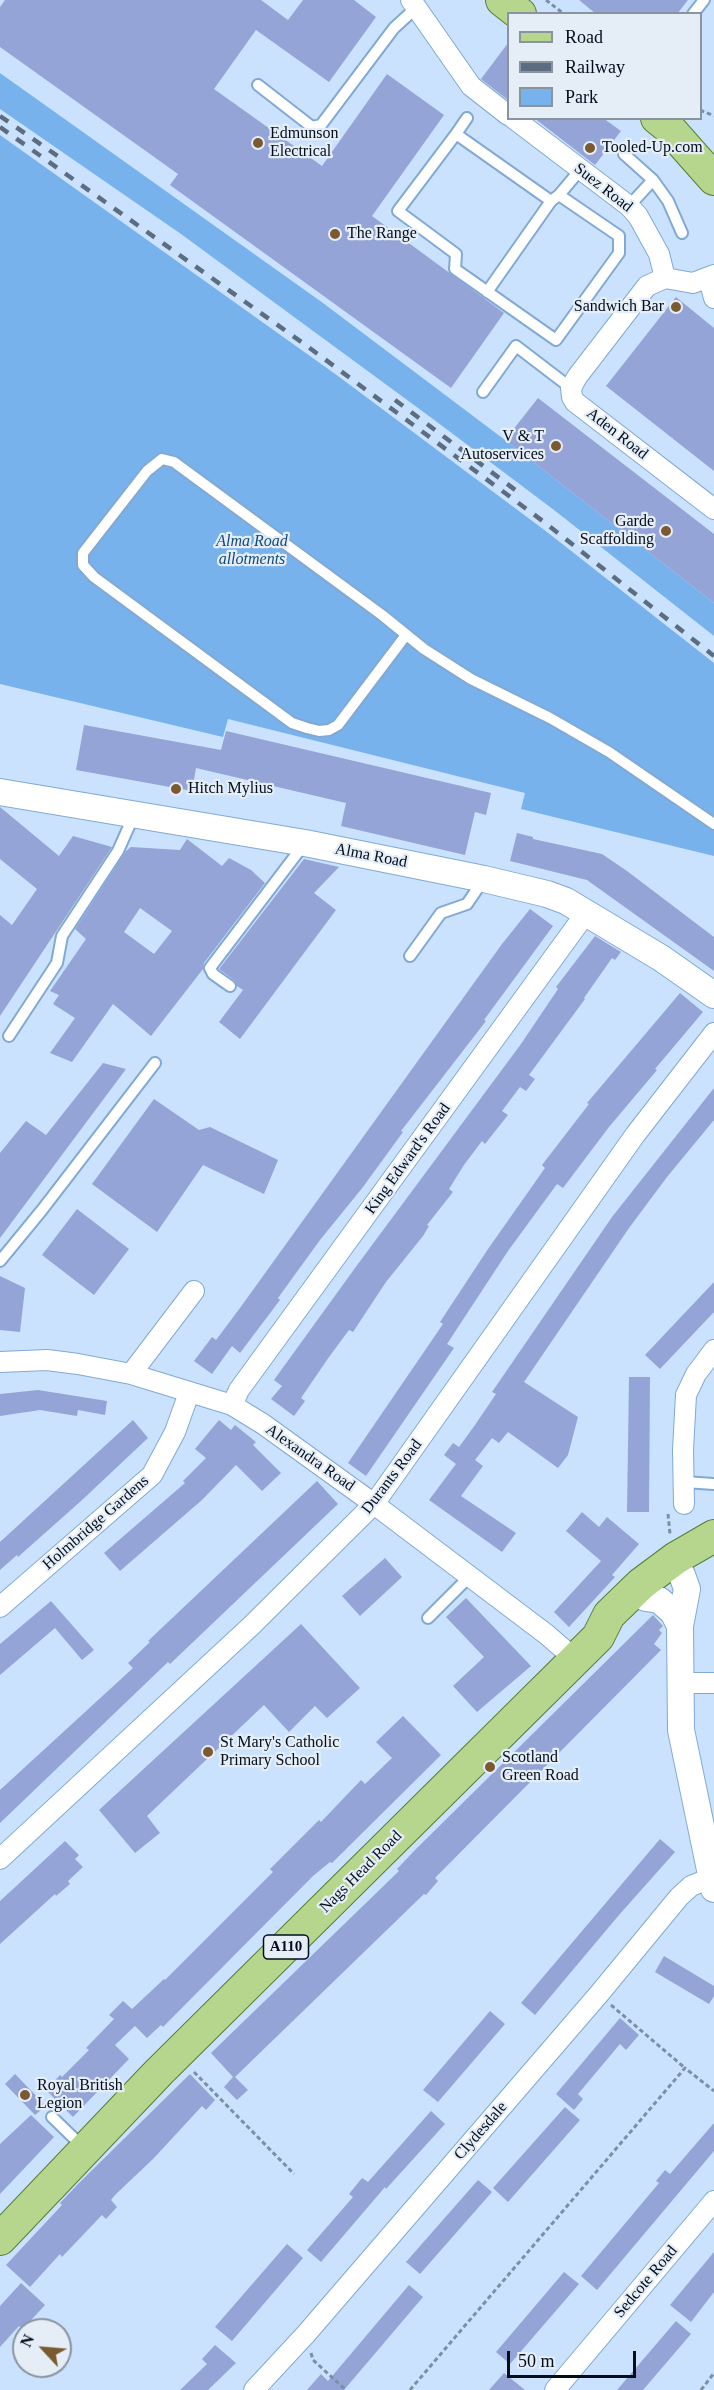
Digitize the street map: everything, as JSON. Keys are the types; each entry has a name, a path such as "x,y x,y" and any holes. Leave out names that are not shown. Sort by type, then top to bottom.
{"main road":[{"path":"502,0 517,12"},
{"path":"662,122 714,144"},
{"path":"662,122 714,179"},
{"name":"A110","path":"644,1591 675,1558 714,1536"},
{"path":"644,1591 674,1568 682,1575 714,1557"},
{"name":"Nags Head Road","path":"0,2239 177,2056 598,1637 609,1616 644,1591"}],"street":[{"path":"414,4 471,86 507,114"},
{"name":"Suez Road","path":"516,120 638,216 659,254 665,278"},
{"path":"571,388 647,286 665,278 676,279 686,284 713,276 714,298"},
{"name":"Aden Road","path":"571,388 575,402 714,509"},
{"name":"Alma Road","path":"0,792 305,843 484,879 566,901 661,958 714,995"},
{"name":"King Edward's Road","path":"232,1406 239,1390 586,914"},
{"name":"Durants Road","path":"0,1859 250,1626 374,1504 634,1135 714,1033"},
{"path":"130,1374 194,1291"},
{"path":"676,1508 684,1482 686,1395 696,1374 714,1350"},
{"name":"Alexandra Road","path":"0,1362 47,1360 130,1374 232,1406 263,1424 374,1504 546,1634 575,1659"},
{"name":"Holmbridge Gardens","path":"0,1607 152,1475 176,1432 189,1393"},
{"path":"682,1575 687,1589 680,1626 683,1744 704,1833 712,1883"},
{"path":"644,1591 673,1612 680,1626"},
{"path":"681,1683 714,1683"},
{"name":"Clydesdale","path":"254,2390 306,2334 679,1897 691,1886 712,1883"},
{"name":"Sedcote Road","path":"555,2390 714,2201"}],"lane":[{"path":"695,12 704,0"},
{"path":"258,85 312,126 321,125 414,4"},
{"path":"456,134 619,236 619,254 555,340 455,269 456,254 398,211 467,118"},
{"path":"624,154 653,180 668,201 682,233"},
{"path":"487,292 555,198 580,170"},
{"path":"628,206 653,180"},
{"path":"483,392 516,346 571,388"},
{"path":"406,635 338,725 329,730 319,731 307,728 292,723 94,577 83,565 83,553 147,471 162,459 174,462 242,510 406,635 471,679 550,718 609,752 714,824"},
{"path":"9,1036 57,963 62,936 118,851 134,814"},
{"path":"231,986 213,974 210,968 305,843"},
{"path":"410,956 441,913 467,904 484,879"},
{"path":"0,1261 155,1063"},
{"path":"684,1482 714,1484"},
{"path":"428,1618 469,1577"},
{"path":"52,2117 86,2149"}],"path":[{"path":"546,0 561,12"},
{"path":"671,1540 676,1508"},
{"path":"598,1994 714,2091"},
{"path":"177,2056 294,2174"},
{"path":"411,2390 685,2068"},
{"path":"306,2334 313,2360 346,2390"},
{"path":"700,2390 714,2373"}],"green space":[{"path":"0,73 323,303 505,440 714,603 714,636 554,510 433,419 181,234 0,109"},
{"name":"Alma Road allotments","path":"0,135 338,376 547,532 714,663 714,856 521,809 525,793 228,719 223,737 0,684"}],"building":[{"path":"5,0 261,0 288,20 303,0 354,0 376,17 329,82 256,30 214,89 322,166 387,74 444,115 372,216 504,313 451,388 170,185 178,174 0,47 0,7"},
{"path":"579,0 688,0 679,12 594,12"},
{"path":"507,44 507,99 481,79"},
{"name":"Tooled-Up.com","path":"537,120 606,120 621,131 595,165"},
{"path":"676,297 714,328 714,471 606,386"},
{"path":"538,398 714,534 714,603 505,440"},
{"path":"84,725 221,750 226,731 491,793 486,815 475,812 465,855 341,826 346,803 196,768 192,791 76,770"},
{"path":"0,807 59,856 73,836 112,847 0,1016 0,915 12,925 37,889 0,859"},
{"path":"517,833 533,837 533,839 602,854 627,871 714,937 714,971 587,880 510,861"},
{"path":"187,839 222,866 229,858 251,870 265,883 151,1036 113,1004 72,1062 50,1053 75,1018 53,1004 59,995 50,991 86,939 75,929 126,851 131,847 180,850","holes":["140,908 172,931 154,954 124,932"]},
{"path":"304,859 339,867 314,893 336,910 240,1039 219,1022 243,990 219,969"},
{"path":"530,909 553,926 484,1020 486,1021 401,1131 403,1132 363,1187 320,1240 278,1298 280,1300 240,1353 232,1346 212,1374 194,1361 212,1337 216,1340 240,1308 502,944"},
{"path":"595,936 621,952 615,960 612,958 529,1075 535,1079 526,1091 520,1087 502,1111 508,1115 485,1144 482,1141 464,1165 449,1189 453,1192 427,1225 429,1226 423,1236 386,1282 353,1332 349,1330 329,1357 301,1398 305,1401 294,1416 271,1399 282,1386 274,1380 521,1044 558,989 556,987"},
{"path":"680,993 703,1012 655,1069 657,1070 609,1127 563,1188 557,1184 508,1251 447,1344 454,1348 366,1476 348,1463 443,1324 440,1322 488,1249 545,1168 542,1165 589,1104 587,1103"},
{"path":"103,1063 126,1069 0,1238 0,1153 26,1121 46,1135"},
{"path":"714,1088 714,1120 629,1228 524,1382 578,1417 568,1455 558,1468 508,1432 499,1443 492,1438 475,1460 483,1466 461,1496 516,1533 502,1552 429,1500 456,1464 444,1455 453,1443 459,1447 496,1394 492,1392 612,1217"},
{"path":"154,1099 199,1130 210,1127 278,1160 264,1194 203,1165 157,1232 92,1184"},
{"path":"77,1209 129,1249 94,1295 42,1255"},
{"path":"0,1276 25,1288 20,1332 0,1330"},
{"path":"714,1282 714,1312 660,1369 645,1355"},
{"path":"629,1377 650,1377 649,1512 627,1512"},
{"path":"38,1390 107,1401 105,1415 78,1410 77,1416 40,1410 0,1416 0,1394"},
{"path":"133,1420 148,1438 81,1501 0,1570 0,1542"},
{"path":"219,1420 231,1430 235,1425 256,1442 253,1445 281,1473 262,1491 236,1465 202,1500 120,1571 104,1553 185,1483 183,1481 206,1458 195,1449"},
{"path":"317,1481 338,1504 0,1823 0,1790 133,1668 128,1663 150,1642 148,1641"},
{"path":"582,1512 599,1527 607,1517 639,1544 612,1575 615,1577 569,1627 554,1612 601,1561 566,1531"},
{"path":"385,1558 402,1577 360,1616 342,1596"},
{"path":"466,1598 531,1666 477,1712 453,1686 484,1657 446,1617"},
{"path":"51,1601 94,1650 82,1660 55,1628 0,1675 0,1644"},
{"path":"653,1615 663,1626 659,1630 662,1633 654,1644 661,1650 435,1878 438,1881 426,1895 424,1894 235,2077 248,2090 237,2100 224,2087 233,2077 211,2053 399,1871 397,1869 416,1849"},
{"path":"301,1624 360,1688 327,1718 315,1706 289,1732 264,1705 147,1816 160,1833 135,1853 99,1810"},
{"path":"403,1716 441,1755 332,1863 330,1862 313,1876 163,2027 161,2025 147,2038 135,2026 115,2045 129,2059 73,2117 46,2090 89,2050 86,2048 114,2019 109,2015 123,2001 132,2009 165,1980 273,1872 270,1869 319,1820 321,1822 361,1780 365,1784 392,1758 376,1742"},
{"path":"660,1839 675,1852 535,2015 521,2003"},
{"path":"65,1841 79,1855 75,1859 83,1867 68,1881 70,1884 56,1896 55,1894 0,1944 0,1901"},
{"path":"664,1956 714,1986 714,1996 709,2004 655,1972"},
{"path":"490,2011 505,2024 438,2102 423,2090"},
{"path":"620,2018 639,2035 626,2050 620,2044 578,2094 583,2099 574,2110 556,2094"},
{"name":"Royal British Legion","path":"15,2074 46,2106 35,2115 5,2084"},
{"path":"190,2074 215,2100 206,2110 202,2106 154,2158 115,2195 111,2200 117,2207 106,2219 102,2215 62,2257 60,2254 30,2287 6,2265 62,2205 60,2203 79,2183"},
{"path":"565,2107 580,2120 508,2202 493,2188"},
{"path":"431,2111 445,2124 386,2189 385,2187 321,2262 307,2250 353,2197 349,2194 362,2178 368,2182"},
{"path":"31,2115 54,2137 0,2194 0,2144"},
{"path":"714,2123 714,2151 597,2290 581,2276 659,2183 656,2181 665,2170 670,2174"},
{"path":"478,2180 492,2192 420,2274 406,2262"},
{"path":"287,2244 303,2258 232,2341 215,2327"},
{"path":"714,2252 714,2292 691,2322 670,2305"},
{"path":"564,2272 579,2284 510,2364 496,2352"},
{"path":"21,2283 45,2305 33,2318 12,2318 12,2334 0,2347 0,2306"},
{"path":"409,2285 423,2297 344,2390 307,2390 321,2374 328,2381"},
{"path":"676,2321 691,2334 643,2390 617,2390"},
{"path":"215,2345 236,2363 208,2390 180,2390 207,2364 202,2359"},
{"path":"504,2373 525,2390 489,2390"}],"railway":[{"path":"0,116 59,157"},
{"path":"0,127 307,346 544,522 714,656"},
{"path":"395,400 522,495"}],"place":[{"name":"Edmunson Electrical","path":"258,143"},
{"name":"Tooled-Up.com","path":"590,148"},
{"name":"The Range","path":"335,234"},
{"name":"Sandwich Bar","path":"676,307"},
{"name":"V & T Autoservices","path":"556,446"},
{"name":"Garde Scaffolding","path":"666,531"},
{"name":"Hitch Mylius","path":"176,789"},
{"name":"St Mary's Catholic Primary School","path":"208,1752"},
{"name":"Scotland Green Road","path":"490,1767"},
{"name":"Royal British Legion","path":"25,2095"}]}
